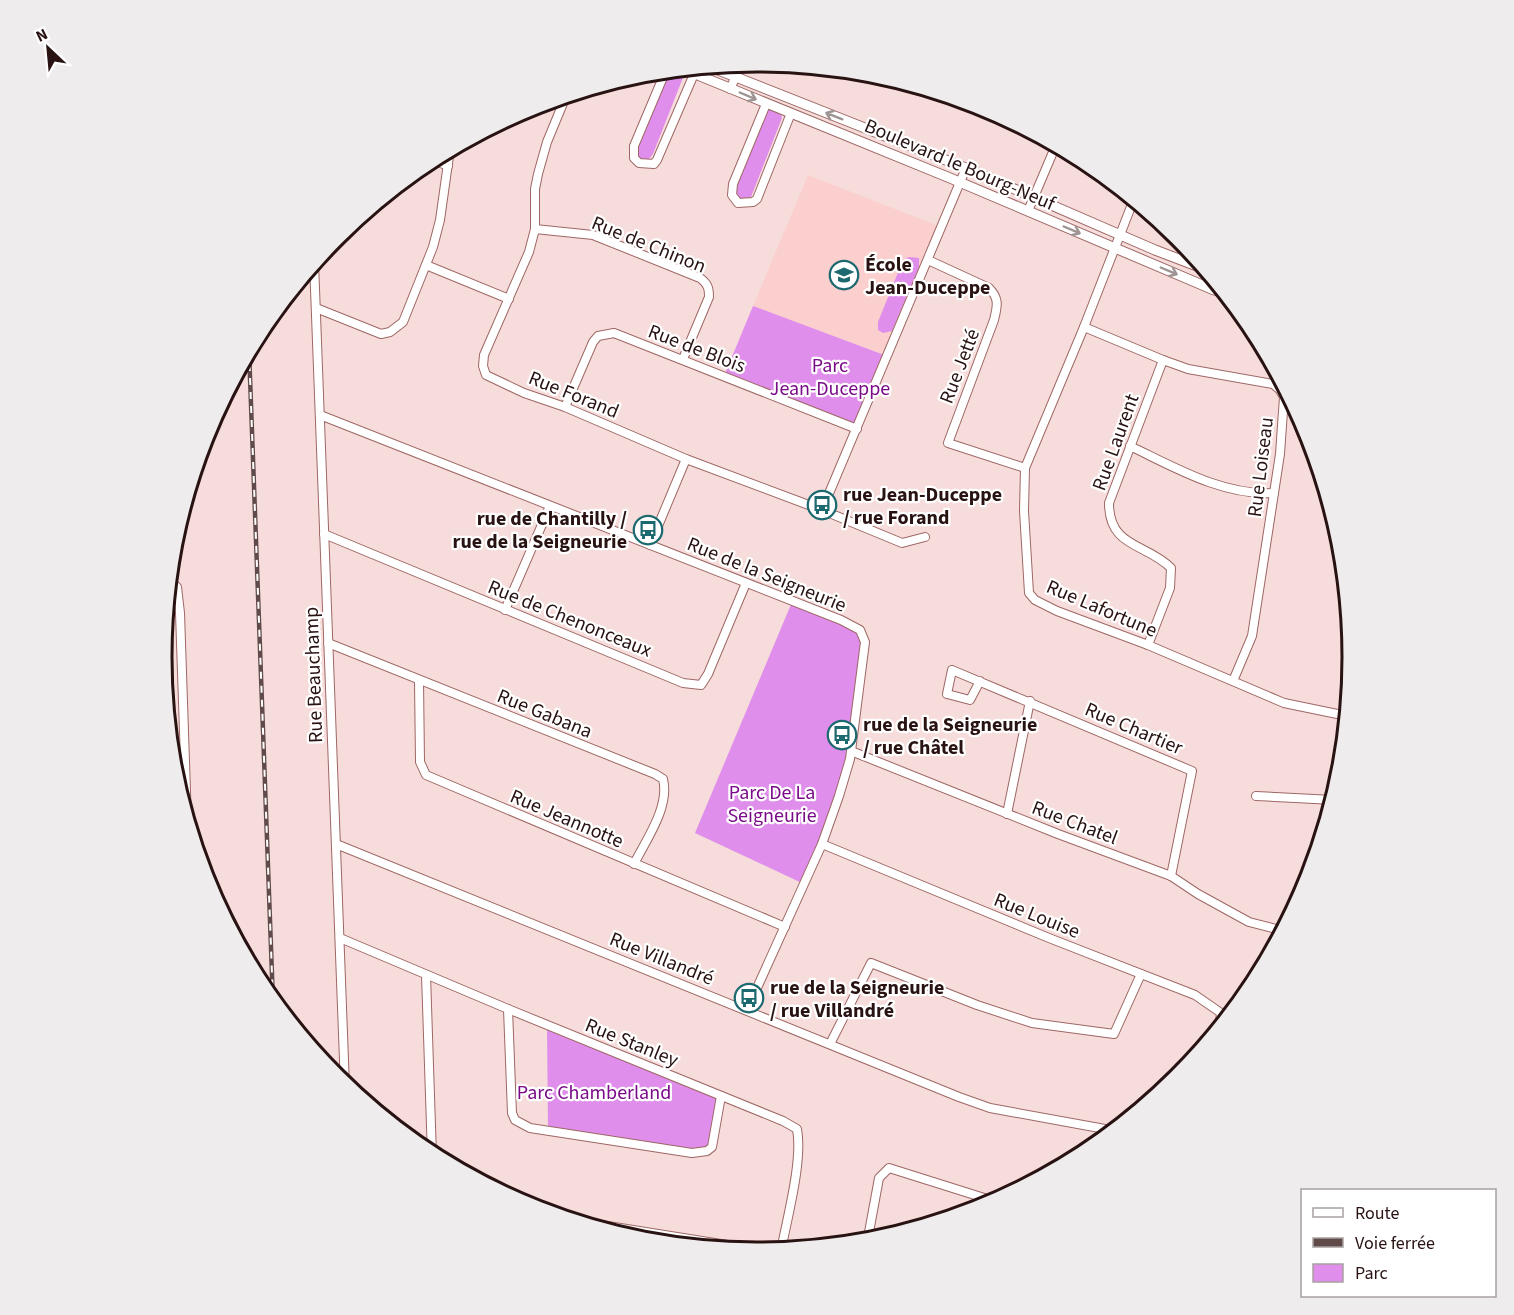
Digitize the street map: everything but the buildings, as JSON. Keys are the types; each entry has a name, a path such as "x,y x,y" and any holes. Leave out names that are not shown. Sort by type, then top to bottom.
{"street":[{"name":"Boulevard le Bourg-Neuf","path":"725,73 966,168 1189,263"},
{"path":"730,89 737,73"},
{"name":"Boulevard le Bourg-Neuf","path":"697,75 960,182 1212,289"},
{"path":"662,80 634,146 634,158 639,163 654,164 657,160 693,76"},
{"path":"766,104 732,189 732,195 738,202 753,202 757,199 791,113"},
{"name":"Rue Forand","path":"562,106 547,142 538,174 535,189 535,229 529,252 484,355 483,366 486,375 524,393 565,407 686,459 902,543 925,537"},
{"path":"1028,211 1053,152"},
{"path":"316,308 381,334 390,332 403,322 433,247 440,220 449,160"},
{"path":"444,163 448,165"},
{"path":"822,510 966,168"},
{"name":"Rue Lafortune","path":"1131,207 1025,468 1024,511 1029,593 1035,600 1057,611 1148,645 1284,703 1339,714"},
{"name":"Rue de Chinon","path":"535,229 593,235 700,278 707,283 709,297 683,359"},
{"name":"Rue Jetté","path":"928,260 989,288 998,303 992,327 948,443 1025,468"},
{"path":"426,265 509,299"},
{"name":"Rue Beauchamp","path":"315,274 345,1073"},
{"name":"Rue Loiseau","path":"1084,327 1188,369 1274,384"},
{"name":"Rue de Blois","path":"565,407 588,350 598,336 614,333 857,429"},
{"name":"Rue Laurent","path":"1148,645 1170,588 1171,568 1162,558 1120,537 1109,516 1109,503 1163,360"},
{"name":"Rue Loiseau","path":"1233,681 1252,636 1274,493 1284,403"},
{"name":"Rue de la Seigneurie","path":"320,415 841,620 860,630 865,642 851,751 839,796 822,844 747,1011"},
{"path":"1130,446 1179,470 1227,488 1260,494 1274,493"},
{"path":"650,545 686,459"},
{"path":"505,610 550,506"},
{"name":"Rue de Chenonceaux","path":"324,534 682,683 701,685 708,674 746,583"},
{"path":"176,586 180,613 186,785"},
{"name":"Rue Gabana","path":"328,643 663,779 665,789 663,806 634,864"},
{"path":"980,681 970,700 947,694 952,670 980,681 1030,701 1007,814"},
{"name":"Rue Jeannotte","path":"419,681 420,762 426,775 785,927"},
{"name":"Rue Chartier","path":"1030,701 1192,771 1171,876"},
{"name":"Rue Chatel","path":"851,751 960,793 1007,814 1171,876 1249,922 1275,929"},
{"path":"1256,796 1325,800"},
{"name":"Rue Villandré","path":"336,844 984,1106 1104,1129"},
{"name":"Rue Louise","path":"822,844 1049,938 1196,995 1221,1013 1221,1016"},
{"name":"Rue Stanley","path":"340,938 783,1121 797,1129 799,1140 783,1242"},
{"path":"830,1044 871,963 977,1005 1032,1023 1114,1034 1141,974"},
{"path":"426,975 432,1144"},
{"path":"508,1009 512,1113 515,1120 530,1128 692,1153 707,1151 712,1148 721,1096"},
{"path":"869,1232 879,1178 889,1168 982,1197"},
{"path":"638,1231 687,1239"}],"shaded area":[{"name":"École Jean-Duceppe","path":"808,175 941,227 887,356 753,306"}],"green space":[{"path":"683,77 653,154 649,159 643,161 636,156 637,146 666,79"},
{"path":"773,108 780,112 782,118 751,197 740,199 735,189 767,110"},
{"path":"909,257 919,258 919,267 892,331 883,333 878,330 878,322 903,260"},
{"name":"Parc Jean-Duceppe","path":"753,306 887,356 857,429 724,376"},
{"name":"Parc De La Seigneurie","path":"792,602 842,620 864,637 849,762 804,884 695,833"},
{"name":"Parc Chamberland","path":"547,1025 721,1096 715,1134 707,1151 548,1130"}],"railway":[{"path":"250,366 272,986"}],"place":[{"name":"École Jean-Duceppe","path":"844,275"},
{"name":"rue Jean-Duceppe / rue Forand","path":"822,505"},
{"name":"rue de Chantilly / rue de la Seigneurie","path":"648,530"},
{"name":"rue de la Seigneurie / rue Châtel","path":"842,735"},
{"name":"rue de la Seigneurie / rue Villandré","path":"749,998"}]}
